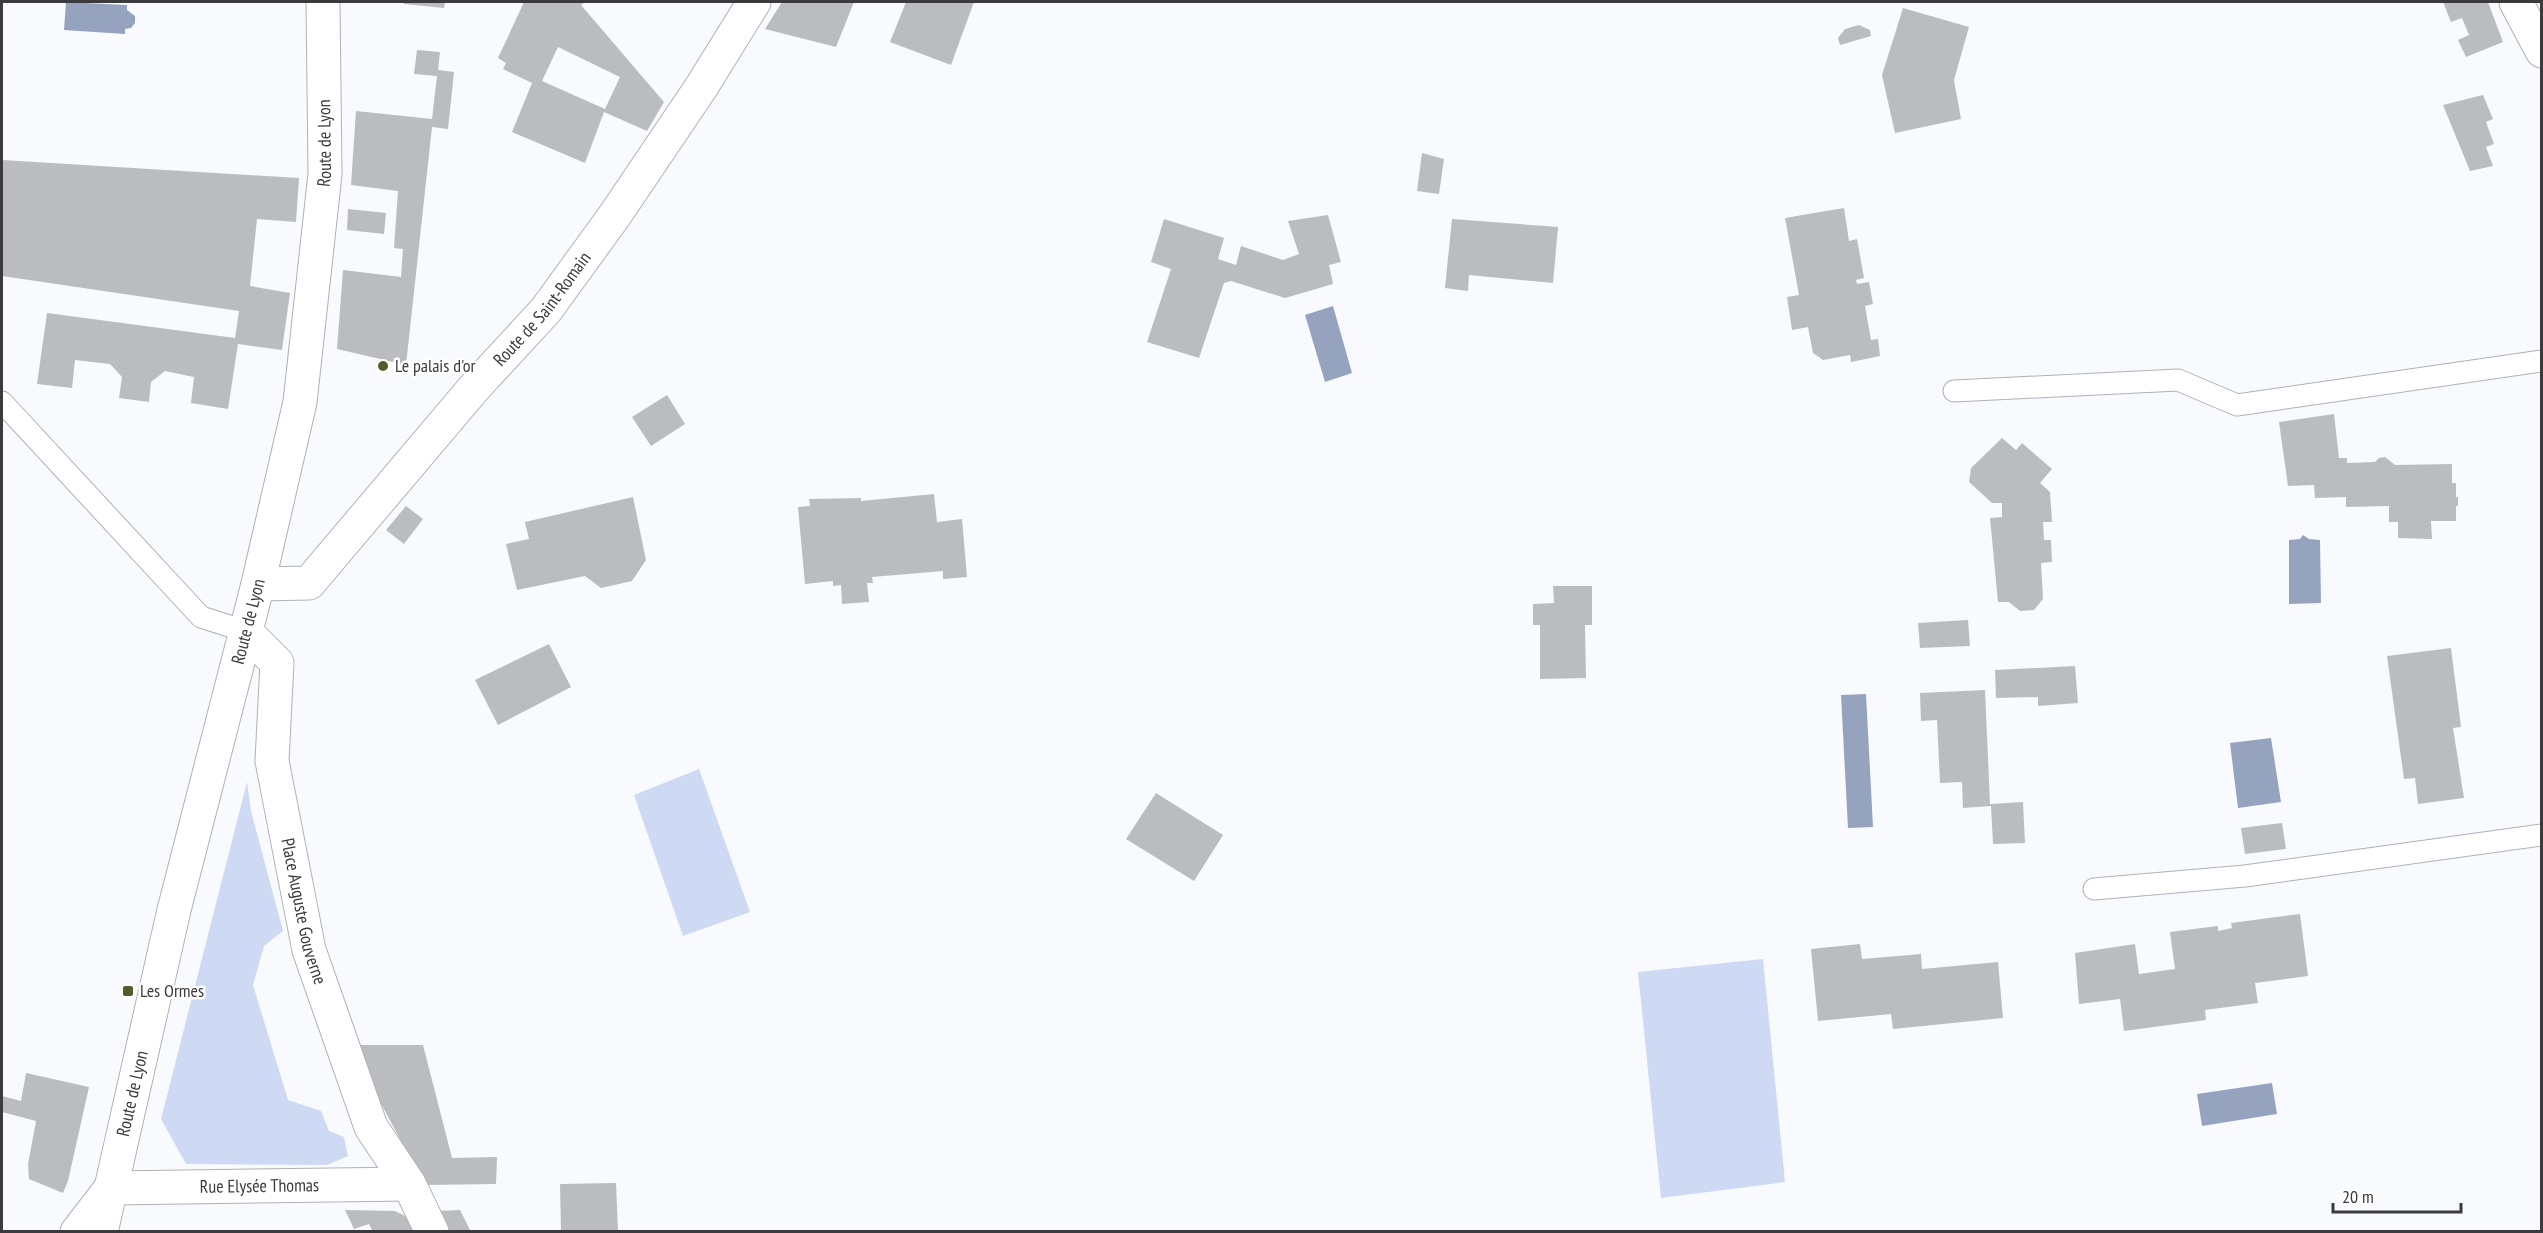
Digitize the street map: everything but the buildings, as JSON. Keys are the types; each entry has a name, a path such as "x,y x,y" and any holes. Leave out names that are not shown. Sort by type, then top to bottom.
{"street":[{"name":"Route de Lyon","path":"101,1232 174,910 258,584 300,402 325,174 323,2"},
{"name":"Route de Saint-Romain","path":"258,584 309,582 474,388 546,310 615,215 696,96 754,2"},
{"path":"2516,2 2539,39"},
{"name":"Place Auguste Gouverne","path":"245,631 277,663 272,761 309,950 371,1127 409,1184 432,1232"},
{"name":"Rue Elysée Thomas","path":"111,1188 409,1184"},
{"path":"76,1232 111,1188"}],"lane":[{"path":"1954,391 2178,380 2237,405 2541,361"},
{"path":"2,402 201,617 245,631"},
{"path":"2094,889 2245,876 2541,835"}],"shaded area":[{"path":"66,2 127,5 127,10 135,16 135,23 131,28 125,29 125,34 64,30"},
{"path":"1333,306 1352,373 1325,382 1305,315"},
{"path":"2303,535 2309,539 2320,540 2321,603 2289,604 2289,540 2300,539"},
{"path":"1866,694 1873,827 1848,828 1841,695"},
{"path":"2271,738 2281,802 2238,808 2230,743"},
{"path":"699,769 750,912 683,936 634,795"},
{"path":"247,782 251,811 283,931 264,946 253,985 288,1100 321,1111 329,1131 344,1137 348,1156 327,1165 186,1164 161,1119"},
{"path":"1763,959 1785,1182 1661,1198 1638,972"},
{"path":"2272,1083 2277,1114 2202,1126 2197,1094"}],"place":[{"name":"Le palais d'or","path":"383,366"},
{"name":"Les Ormes","path":"128,991"}]}
